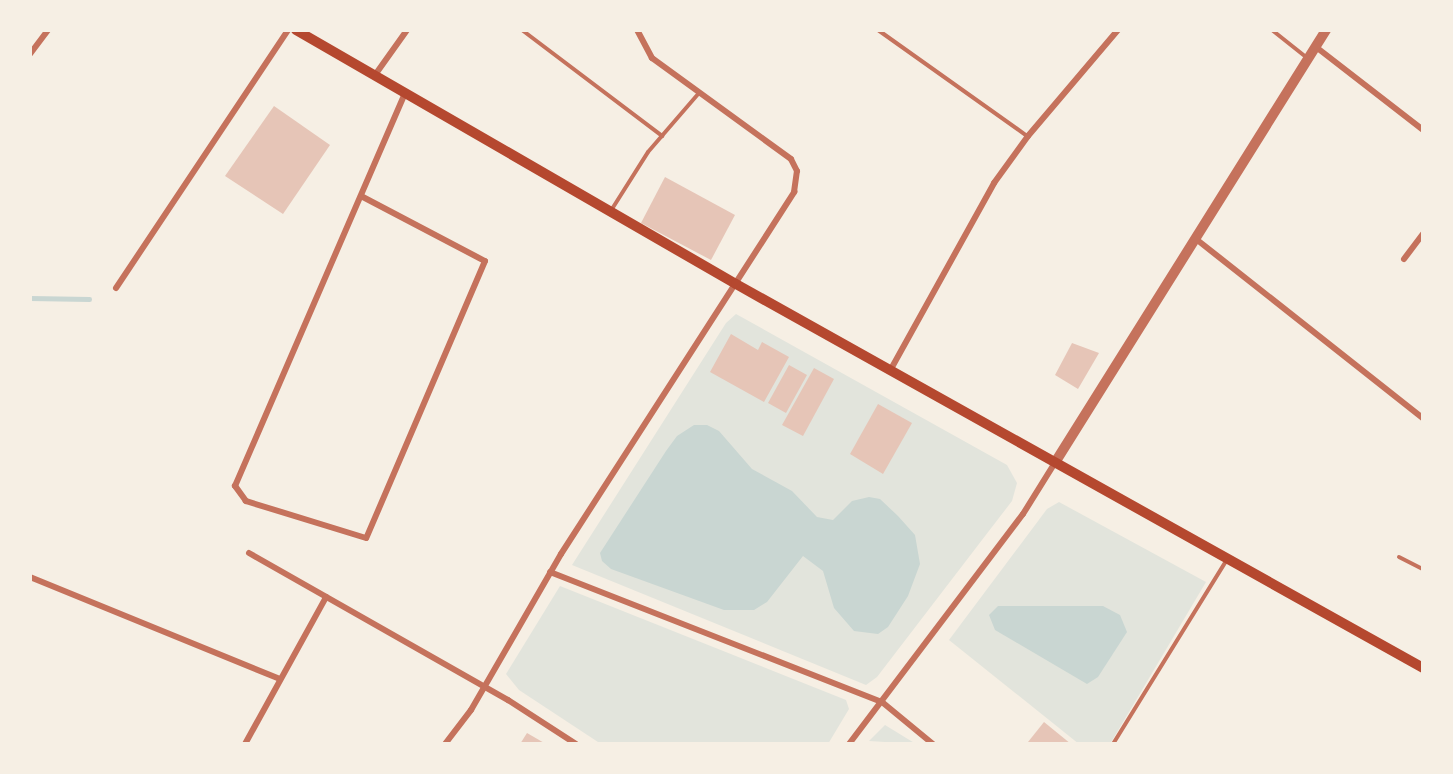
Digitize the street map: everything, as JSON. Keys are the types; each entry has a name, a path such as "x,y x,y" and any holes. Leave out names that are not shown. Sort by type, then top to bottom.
{"main road":[{"path":"296,30 736,284 1423,668"}],"street":[{"path":"30,54 48,30"},
{"path":"116,288 288,30"},
{"path":"375,75 407,30"},
{"path":"445,744 485,687 550,572 794,192 797,171 791,159 652,58 637,30"},
{"path":"891,369 994,183 1028,136 1118,30"},
{"path":"849,744 1023,514 1326,30"},
{"path":"1316,47 1423,130"},
{"path":"361,196 485,261 366,538 246,501 236,486 405,93"},
{"path":"1404,259 1423,234"},
{"path":"1196,238 1423,418"},
{"path":"249,553 485,687 576,744"},
{"path":"550,572 882,702 933,744"},
{"path":"30,577 280,679"},
{"path":"244,744 326,597"}],"lane":[{"path":"522,30 662,136"},
{"path":"878,30 1028,136"},
{"path":"1272,30 1308,59"},
{"path":"610,212 662,136 699,92"},
{"path":"1399,557 1423,569"},
{"path":"1113,744 1227,559"}],"shaded area":[{"path":"736,314 1007,465 1017,483 1012,501 877,677 866,685 572,565 726,323"},
{"path":"694,425 707,425 719,431 752,469 792,491 817,517 833,520 852,501 869,497 880,499 898,516 915,535 920,564 908,596 888,627 878,634 854,631 834,608 823,571 803,556 767,602 754,610 724,610 611,569 602,561 600,553 666,451 677,436"},
{"path":"1059,502 1206,582 1110,744 1079,744 949,640 1047,509"},
{"path":"560,586 846,700 849,709 828,744 601,744 519,690 506,674"},
{"path":"998,606 1103,606 1120,615 1127,632 1098,677 1087,684 995,630 989,615"},
{"path":"885,725 916,744 869,741"}],"building":[{"path":"274,106 330,145 283,214 225,176"},
{"path":"665,177 735,215 711,260 641,223"},
{"path":"731,334 758,350 762,342 789,357 764,402 710,372"},
{"path":"1072,343 1099,353 1078,389 1055,375"},
{"path":"789,365 807,375 786,413 768,403"},
{"path":"814,368 834,379 803,436 782,425"},
{"path":"878,404 912,423 883,474 850,454"},
{"path":"1044,722 1071,744 1028,742"},
{"path":"527,733 546,744 520,744"}],"waterway":[{"path":"30,298 89,299"}]}
